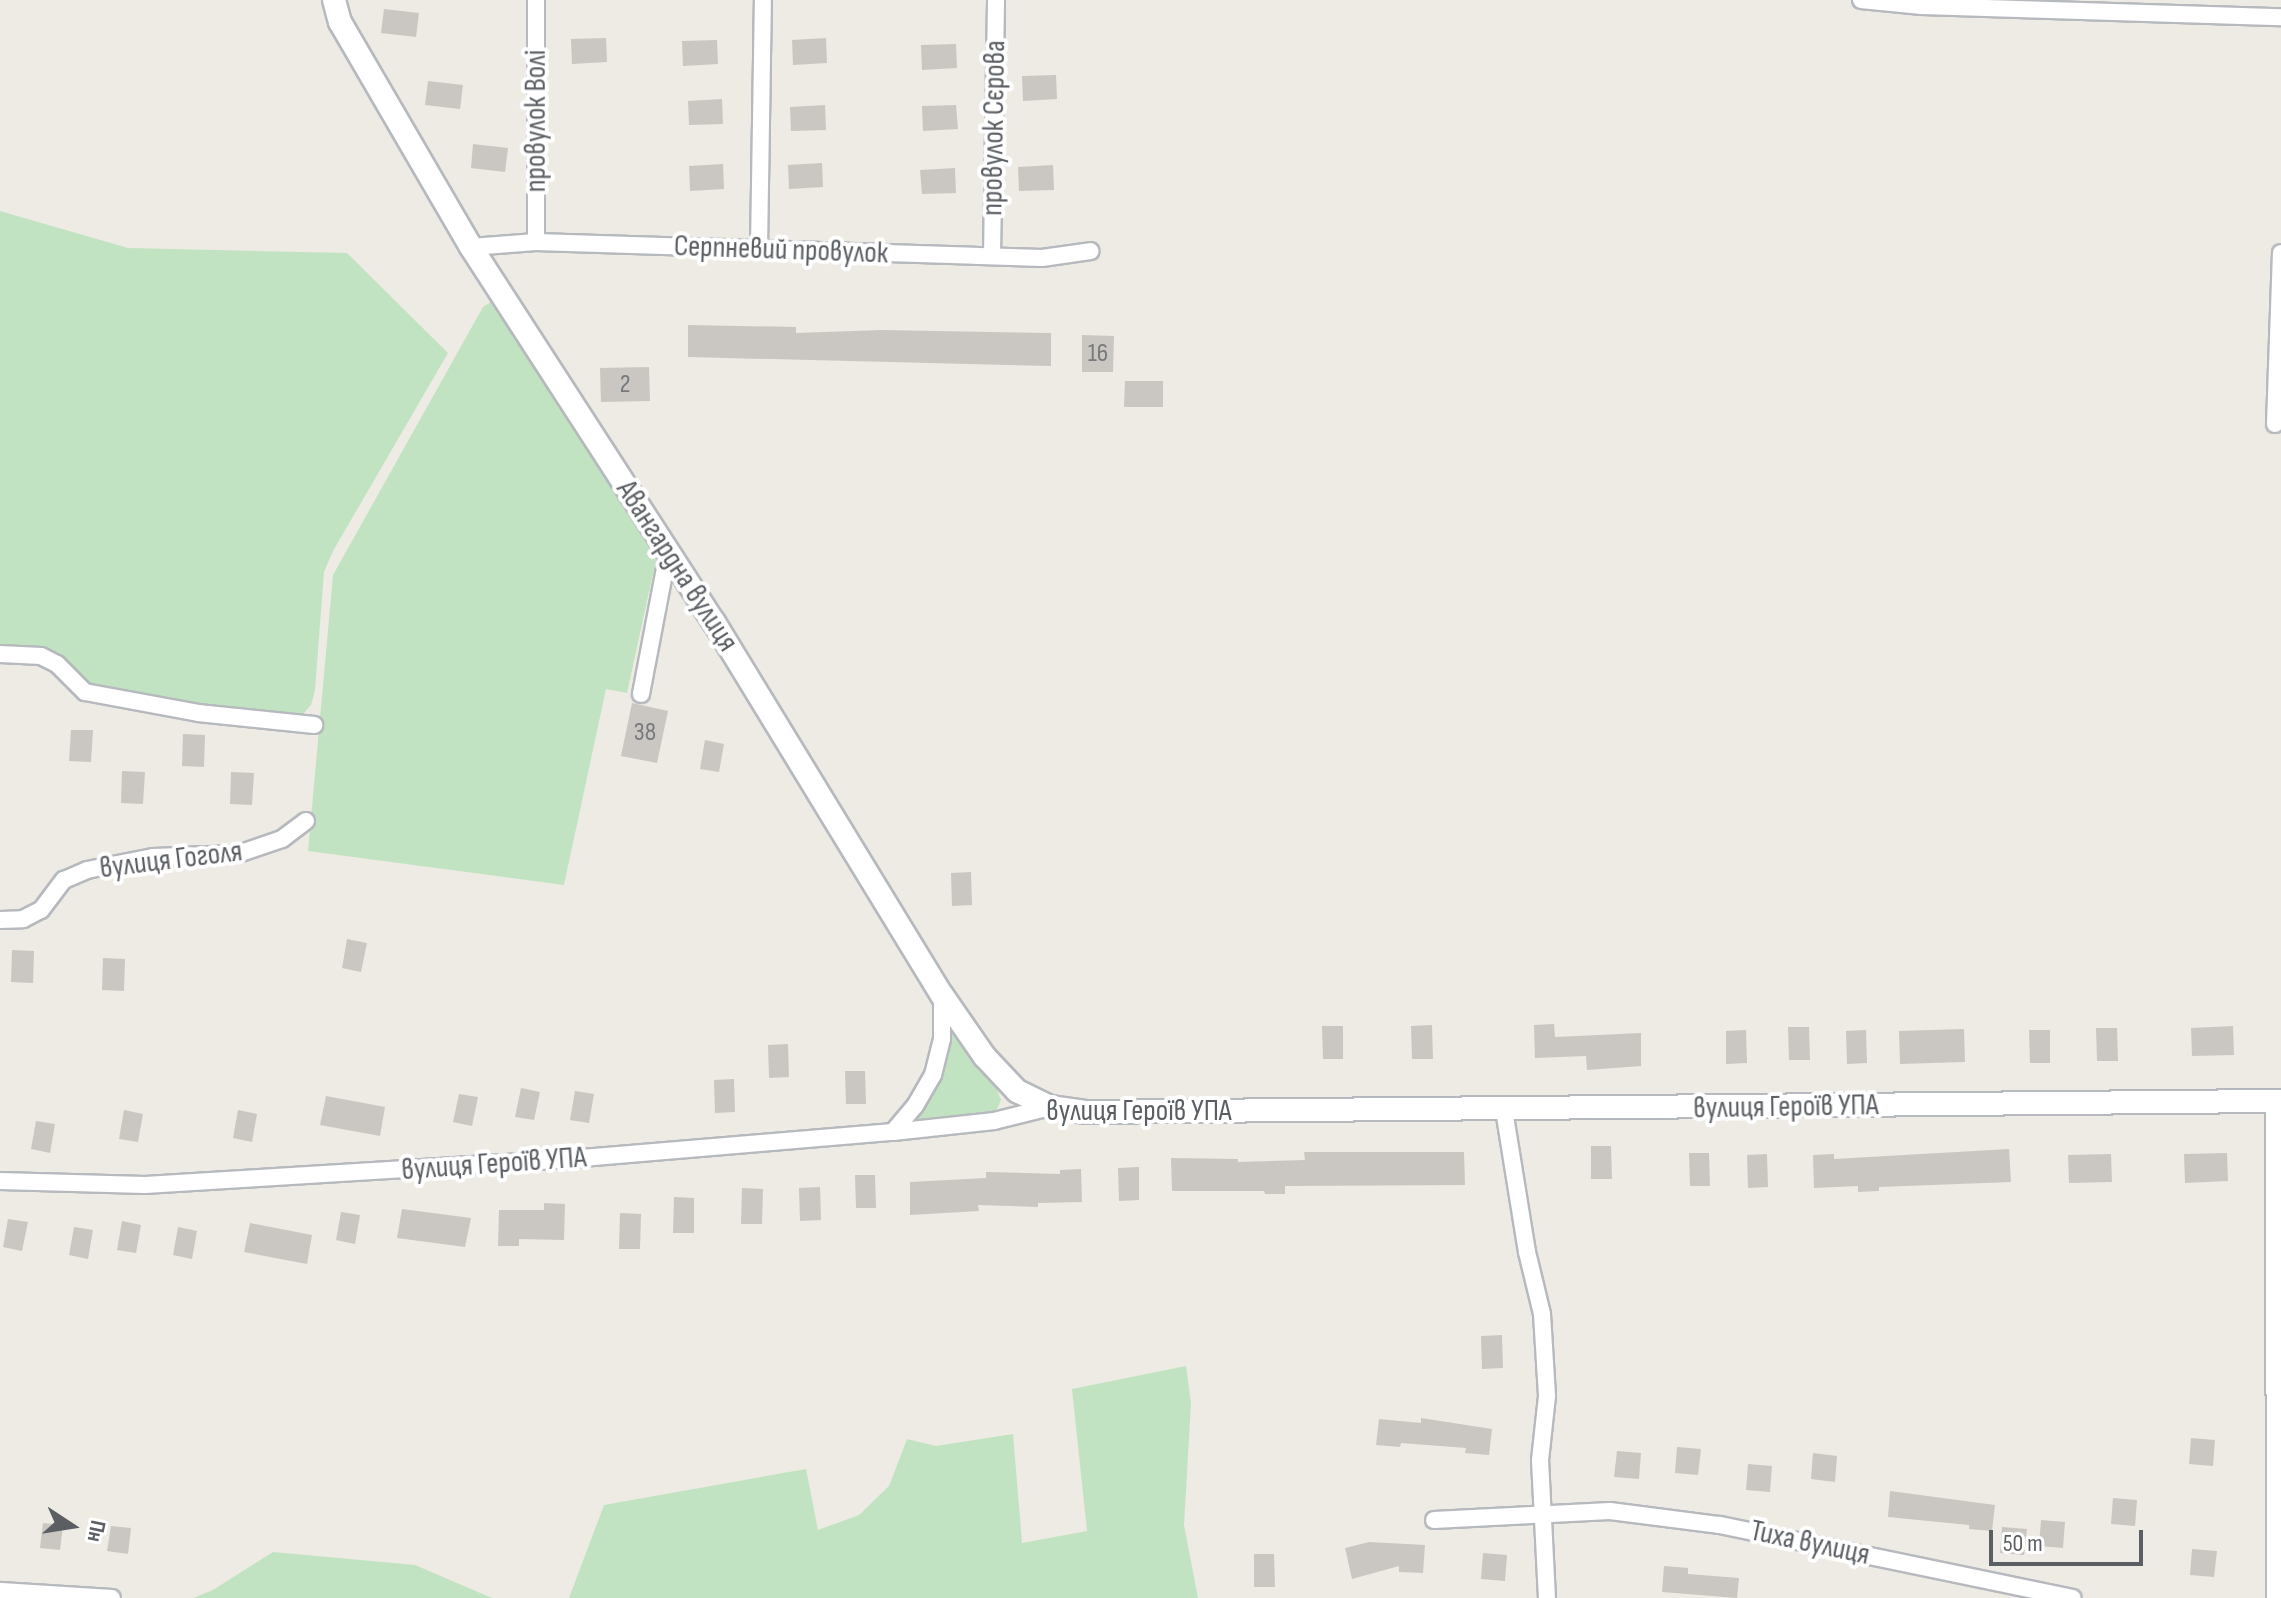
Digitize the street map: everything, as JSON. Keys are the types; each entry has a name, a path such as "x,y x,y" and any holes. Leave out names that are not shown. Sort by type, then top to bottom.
{"street":[{"name":"Авангардна вулиця","path":"334,0 340,22 471,247 668,552 942,995 985,1057 1017,1091 1050,1107"},
{"name":"провулок Волі","path":"536,0 536,242"},
{"path":"759,249 763,0"},
{"name":"провулок Сєрова","path":"992,256 996,0"},
{"path":"1861,0 1922,6 2281,17"},
{"name":"Серпневий провулок","path":"471,247 536,242 1042,258 1091,251"},
{"path":"2275,424 2281,253"},
{"path":"641,694 668,552"},
{"path":"0,654 41,656 57,664 85,692 198,713 314,725"},
{"name":"вулиця Гоголя","path":"0,920 23,919 41,910 64,880 87,870 153,857 238,854 282,839 306,821"},
{"path":"893,1132 915,1106 933,1075 942,1039 942,995"},
{"path":"2275,1598 2277,1102"},
{"name":"вулиця Героїв УПА","path":"0,1181 145,1185 582,1158 994,1121 1050,1107 1084,1112 2277,1102"},
{"path":"1504,1110 1527,1252 1542,1314 1547,1396 1540,1460 1547,1598"},
{"name":"Тиха вулиця","path":"1434,1520 1610,1511 1720,1525 2073,1598"},
{"path":"0,1591 112,1598"}],"green space":[{"path":"0,211 128,248 347,253 448,353 333,551 324,572 315,690 311,705 303,714 293,718 200,708 81,683 63,656 49,651 0,649"},
{"path":"494,300 499,302 657,555 627,693 606,689 564,885 308,851 333,575 483,307"},
{"path":"947,1023 994,1082 1001,1100 997,1109 989,1113 907,1125 940,1076 945,1060"},
{"path":"1186,1366 1191,1403 1184,1525 1198,1598 569,1598 604,1505 806,1469 818,1530 859,1515 889,1486 907,1439 936,1446 1013,1434 1022,1543 1087,1531 1072,1389"},
{"path":"273,1552 415,1565 492,1598 193,1598 213,1590"}],"building":[{"path":"384,9 419,13 416,37 381,33"},
{"path":"606,38 607,62 572,64 571,39"},
{"path":"826,38 827,63 793,65 792,40"},
{"path":"717,40 718,64 683,66 682,41"},
{"path":"956,44 957,68 922,70 921,45"},
{"path":"1056,75 1057,99 1023,101 1022,76"},
{"path":"428,81 463,85 460,109 425,105"},
{"path":"722,99 723,124 689,125 688,101"},
{"path":"825,105 826,130 791,131 790,107"},
{"path":"956,105 958,129 923,131 922,106"},
{"path":"473,144 508,148 505,172 471,168"},
{"path":"822,163 823,187 789,189 788,165"},
{"path":"723,164 724,189 690,191 689,166"},
{"path":"1053,165 1054,190 1019,191 1018,167"},
{"path":"955,168 956,193 922,194 920,170"},
{"path":"688,325 796,327 796,333 882,330 1051,333 1051,366 688,357"},
{"path":"1082,335 1114,336 1113,372 1082,372"},
{"path":"649,367 650,401 601,402 600,368"},
{"path":"1125,381 1163,381 1163,407 1124,407"},
{"path":"632,703 668,711 657,763 621,756"},
{"path":"71,730 93,730 91,762 69,761"},
{"path":"183,734 205,735 204,767 182,766"},
{"path":"705,740 724,744 719,772 700,769"},
{"path":"122,771 145,772 143,804 121,803"},
{"path":"231,772 254,773 252,805 230,804"},
{"path":"971,872 972,905 952,906 951,873"},
{"path":"347,939 367,943 361,972 342,968"},
{"path":"12,950 34,951 33,983 11,982"},
{"path":"103,958 125,959 124,991 102,990"},
{"path":"1554,1024 1555,1037 1641,1033 1641,1066 1587,1070 1586,1056 1535,1058 1534,1025"},
{"path":"1432,1025 1433,1059 1412,1059 1411,1026"},
{"path":"1322,1026 1343,1026 1343,1059 1323,1059"},
{"path":"2233,1026 2234,1055 2192,1056 2191,1028"},
{"path":"1788,1027 1809,1027 1810,1060 1789,1060"},
{"path":"2096,1028 2117,1028 2118,1061 2097,1061"},
{"path":"1964,1029 1965,1062 1900,1064 1899,1031"},
{"path":"1746,1030 1747,1063 1726,1064 1726,1031"},
{"path":"1866,1030 1867,1063 1847,1064 1846,1031"},
{"path":"2029,1030 2050,1030 2050,1063 2030,1063"},
{"path":"788,1044 789,1077 769,1078 768,1045"},
{"path":"845,1071 865,1071 866,1104 846,1104"},
{"path":"734,1079 735,1112 715,1113 714,1080"},
{"path":"521,1088 540,1092 534,1120 515,1117"},
{"path":"575,1091 594,1094 589,1123 570,1120"},
{"path":"459,1094 478,1097 472,1126 453,1122"},
{"path":"326,1096 385,1107 380,1136 320,1125"},
{"path":"124,1110 143,1114 138,1142 119,1139"},
{"path":"238,1110 257,1114 252,1142 233,1138"},
{"path":"36,1121 55,1124 50,1153 31,1149"},
{"path":"1591,1146 1611,1146 1612,1179 1591,1179"},
{"path":"2009,1149 2011,1182 1879,1187 1879,1191 1858,1192 1858,1186 1814,1188 1813,1155 1834,1154 1834,1159"},
{"path":"1304,1152 1464,1152 1465,1185 1285,1186 1285,1194 1265,1194 1264,1191 1172,1191 1171,1158 1238,1159 1238,1162 1305,1160"},
{"path":"1689,1153 1709,1153 1710,1186 1690,1186"},
{"path":"2227,1153 2228,1181 2185,1183 2184,1154"},
{"path":"1767,1154 1768,1187 1748,1188 1747,1155"},
{"path":"2111,1154 2112,1182 2069,1183 2068,1155"},
{"path":"1139,1167 1139,1200 1119,1201 1118,1168"},
{"path":"1081,1169 1082,1202 1038,1203 1038,1207 978,1205 979,1211 910,1215 910,1182 986,1178 986,1172 1060,1174 1060,1170"},
{"path":"855,1175 875,1175 876,1208 856,1208"},
{"path":"820,1187 821,1220 800,1221 799,1188"},
{"path":"742,1188 763,1189 762,1224 741,1224"},
{"path":"674,1197 694,1198 694,1233 673,1233"},
{"path":"544,1203 565,1204 564,1240 519,1239 519,1246 498,1246 499,1210 544,1210"},
{"path":"402,1209 471,1218 465,1247 397,1238"},
{"path":"341,1212 360,1215 355,1244 336,1240"},
{"path":"620,1213 641,1214 640,1249 619,1249"},
{"path":"8,1219 28,1222 22,1251 3,1247"},
{"path":"122,1221 141,1225 136,1253 117,1250"},
{"path":"250,1223 312,1235 307,1264 244,1252"},
{"path":"74,1227 93,1230 88,1259 69,1255"},
{"path":"178,1227 197,1231 192,1259 173,1255"},
{"path":"1502,1335 1503,1368 1482,1369 1481,1336"},
{"path":"1421,1418 1492,1429 1489,1455 1465,1453 1466,1448 1401,1443 1400,1447 1376,1445 1379,1419 1421,1423"},
{"path":"2191,1438 2215,1440 2213,1466 2189,1464"},
{"path":"1677,1447 1701,1449 1698,1475 1675,1473"},
{"path":"1617,1451 1641,1453 1639,1479 1614,1477"},
{"path":"1813,1453 1837,1456 1835,1482 1811,1479"},
{"path":"1748,1464 1772,1466 1770,1492 1746,1490"},
{"path":"1890,1491 1995,1505 1992,1531 1969,1529 1969,1525 1888,1517"},
{"path":"2113,1498 2137,1500 2135,1526 2111,1524"},
{"path":"2041,1520 2065,1522 2063,1548 2039,1546"},
{"path":"43,1523 63,1525 60,1550 40,1548"},
{"path":"111,1526 131,1528 128,1554 107,1551"},
{"path":"2002,1527 2027,1529 2024,1555 2000,1553"},
{"path":"1369,1542 1425,1545 1423,1573 1399,1572 1399,1566 1352,1579 1345,1548"},
{"path":"2192,1549 2217,1551 2214,1577 2190,1575"},
{"path":"1483,1553 1507,1555 1505,1581 1481,1579"},
{"path":"1254,1554 1274,1554 1275,1587 1254,1587"},
{"path":"1664,1566 1688,1568 1688,1574 1739,1578 1737,1598 1662,1592"}]}
